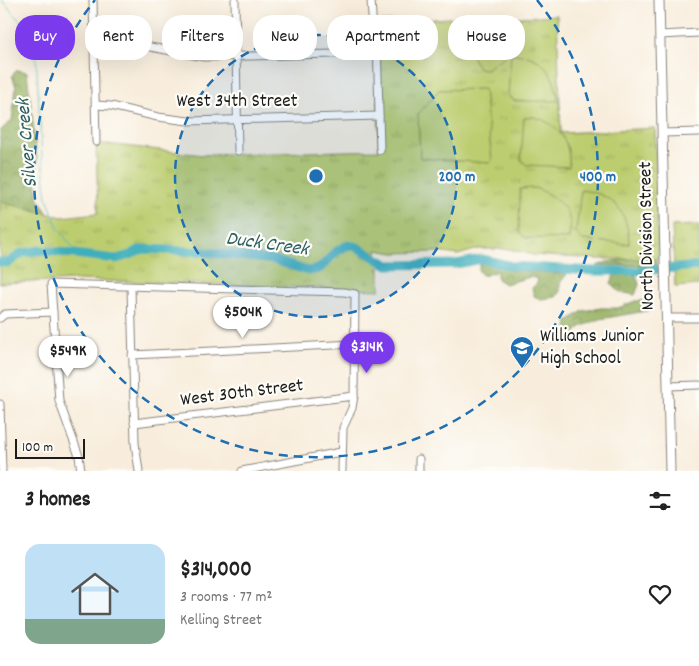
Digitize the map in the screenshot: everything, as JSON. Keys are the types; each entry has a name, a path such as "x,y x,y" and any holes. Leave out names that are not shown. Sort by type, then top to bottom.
{"main road":[{"name":"North Division Street","path":"659,0 670,471"}],"street":[{"path":"93,0 93,15"},
{"path":"235,0 235,15"},
{"path":"371,0 371,15"},
{"path":"660,35 699,33"},
{"path":"243,57 327,54"},
{"path":"95,60 96,142"},
{"path":"236,60 238,151"},
{"path":"378,60 380,150"},
{"name":"West 34th Street","path":"96,105 111,106 158,117 188,121 379,116"},
{"path":"662,133 699,132"},
{"path":"81,471 79,456 59,401 51,284 344,292 355,294 354,344 356,377 352,408 342,428 342,471"},
{"path":"131,287 134,423 139,471"},
{"path":"0,318 5,314 53,312"},
{"path":"667,318 699,318"},
{"path":"132,355 354,344"},
{"path":"668,386 699,385"},
{"name":"West 30th Street","path":"134,423 354,396"},
{"path":"0,404 2,471"},
{"path":"242,471 277,468 342,452"},
{"path":"419,460 419,471"}],"green space":[{"path":"557,15 561,133 655,128 658,259 597,259 533,255 509,249 478,249 458,255 437,252 394,253 377,250 380,268 380,290 77,280 0,283 0,202 62,217 98,213 96,144 203,155 379,150 377,60 438,60 438,19 448,18 448,60 525,60 525,17"},
{"path":"525,56 539,61 550,73 554,81 558,101 515,101 508,96 511,60 525,60"},
{"path":"474,60 499,60 486,69 478,68"},
{"path":"17,70 27,72 37,158 37,196 50,217 0,222 0,131 12,120 16,87 12,75"},
{"path":"484,89 492,160 489,163 420,158 418,114 439,90"},
{"path":"534,117 550,124 561,135 568,149 569,167 527,165 521,160 524,118"},
{"path":"535,188 547,193 566,210 570,225 569,239 525,238 519,231 520,189"},
{"path":"581,190 602,195 617,206 626,222 629,244 582,240 576,232"},
{"path":"699,225 699,285 675,287 672,226"},
{"path":"657,255 656,265 597,266 607,262"},
{"path":"481,262 510,270 567,274 560,283 560,291 556,297 541,299 534,296 532,288 538,279 530,277 505,284 497,279 497,271 483,276 478,270"},
{"path":"635,274 639,284 635,295 620,292 611,284 614,275"},
{"path":"650,300 652,310 600,319 580,327 573,336 567,329 568,321 583,311 618,308 635,301"}],"waterway":[{"name":"Silver Creek","path":"2,0 27,29 33,41 36,57 42,158 47,198 58,228 79,256"},
{"name":"Duck Creek","path":"0,262 8,263 22,253 41,250 116,259 146,249 206,252 274,260 308,271 319,269 337,251 348,245 357,247 388,265 456,264 482,259 512,266 595,271 638,271 699,266"}],"place":[{"name":"Williams Junior High School","path":"522,369"}]}
